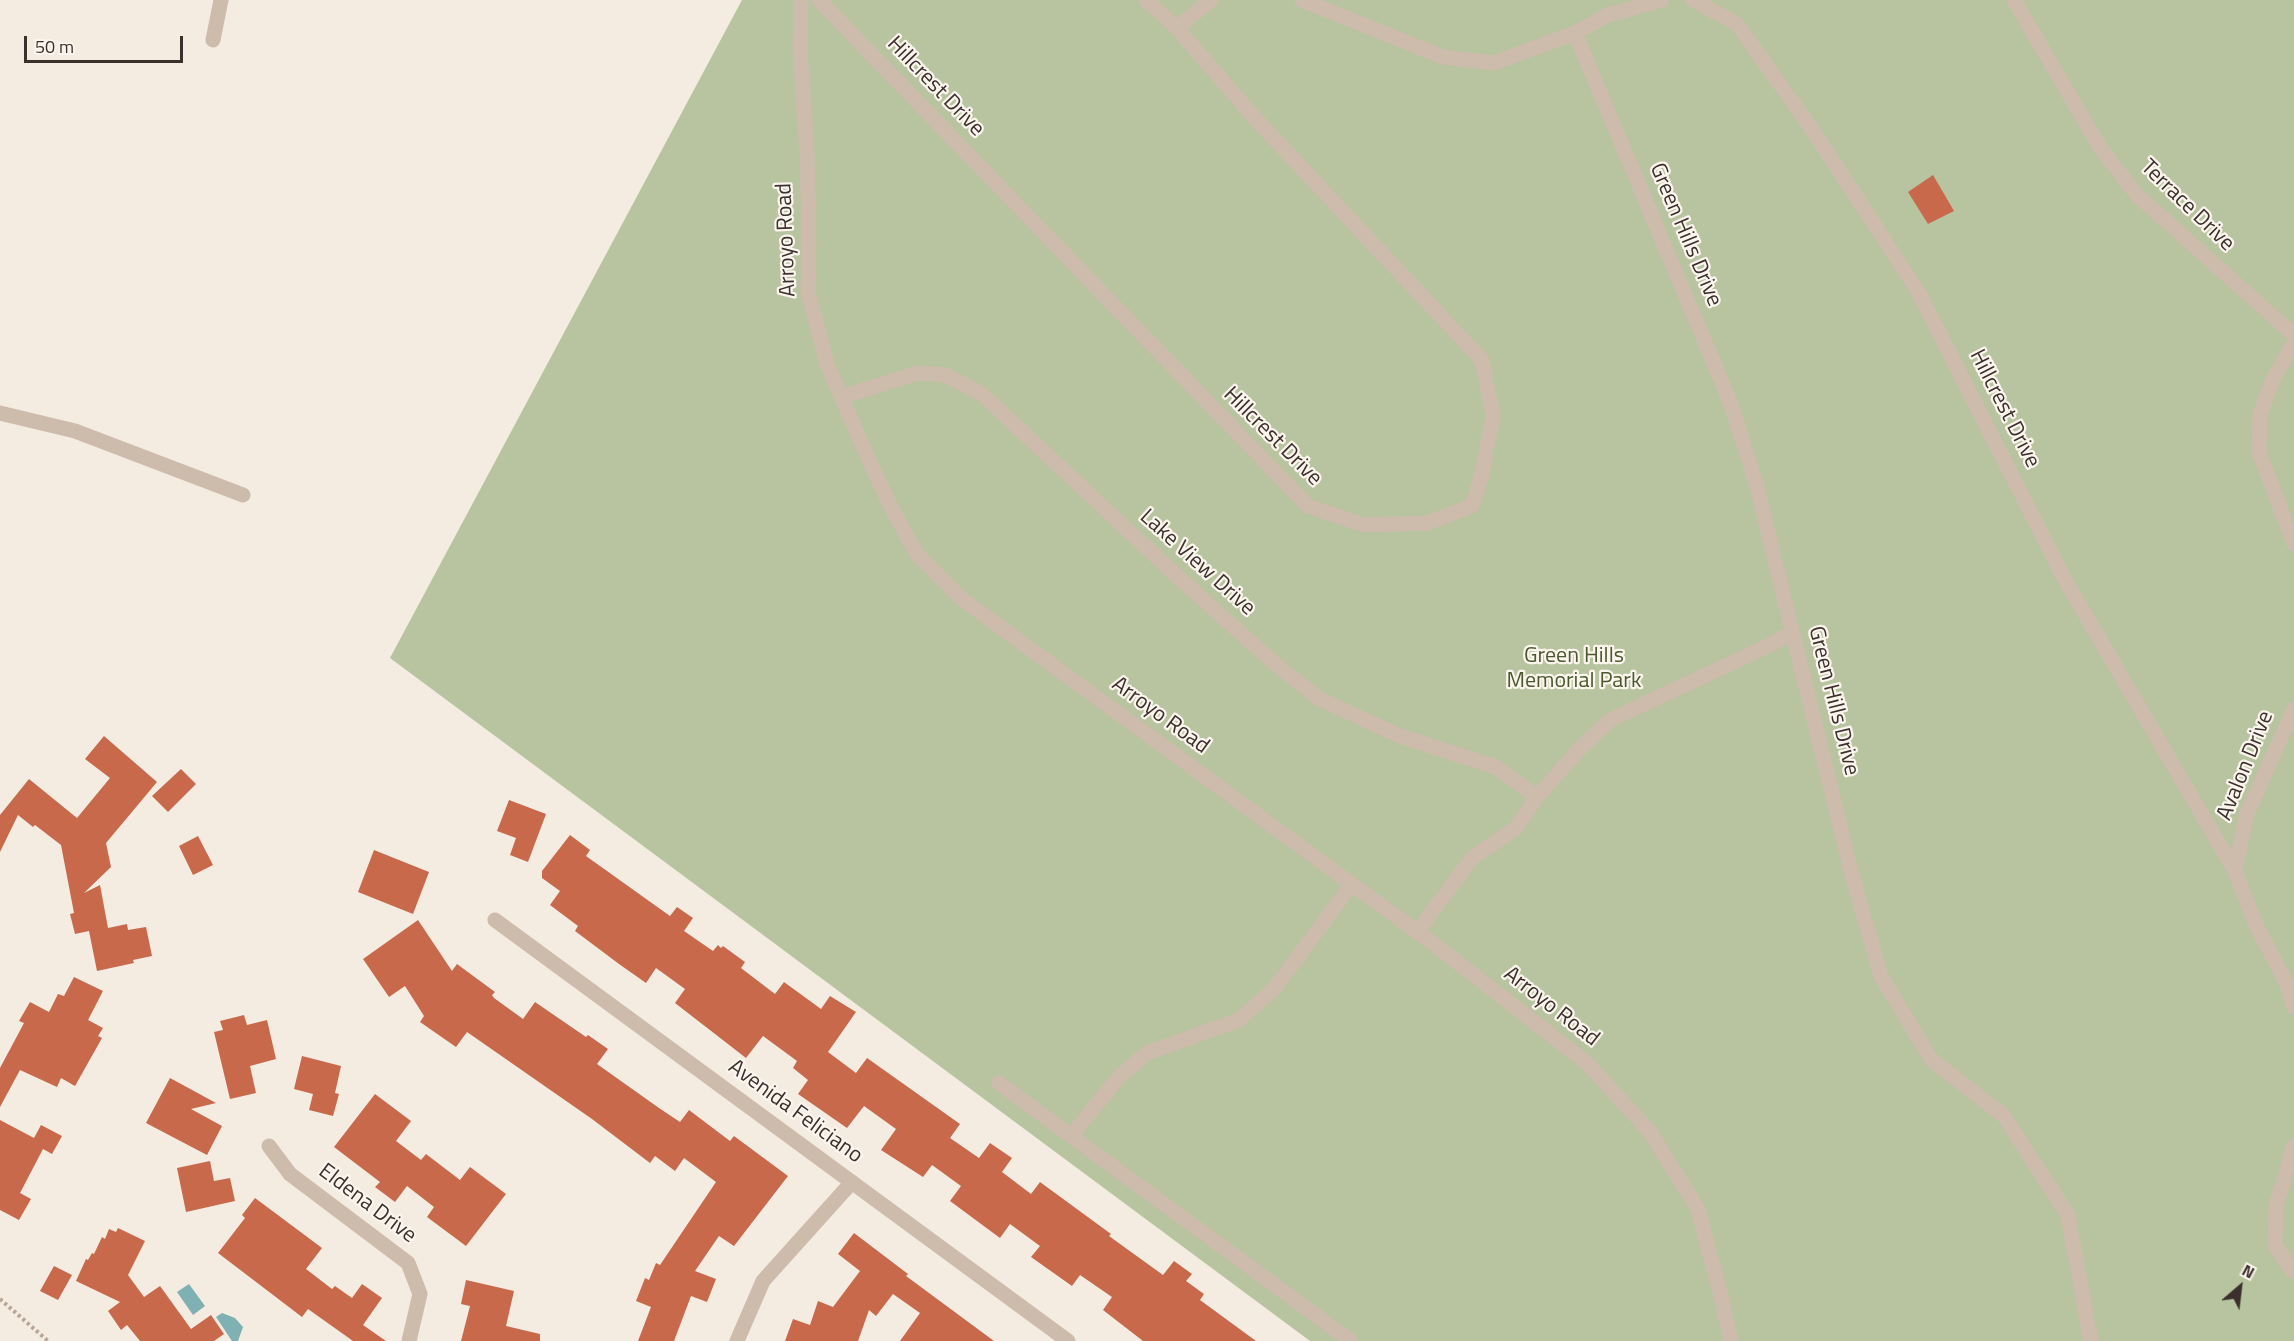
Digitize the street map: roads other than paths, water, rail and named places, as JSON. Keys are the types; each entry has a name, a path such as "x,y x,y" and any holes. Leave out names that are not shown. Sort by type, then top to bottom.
{"street":[{"path":"213,40 221,0"},
{"name":"Arroyo Road","path":"801,0 800,49 809,226 808,292 827,364 890,504 917,554 962,599 1353,884 1587,1063 1650,1132 1698,1209 1731,1341"},
{"name":"Hillcrest Drive","path":"819,0 1308,506 1364,525 1427,523 1472,506 1482,474 1493,416 1482,360 1253,116 1177,28 1146,0"},
{"path":"1177,28 1211,0"},
{"path":"1302,0 1443,57 1494,63 1575,33 1608,15 1662,0"},
{"name":"Hillcrest Drive","path":"1693,0 1737,24 1814,132 1919,293 2064,578 2235,871"},
{"name":"Terrace Drive","path":"2013,0 2101,149 2137,195 2294,335"},
{"name":"Green Hills Drive","path":"1575,33 1731,404 1756,483 1852,875 1881,976 1931,1059 2004,1116 2068,1215 2091,1341"},
{"path":"2294,343 2274,377 2260,414 2259,452 2294,544"},
{"name":"Lake View Drive","path":"841,396 918,373 946,375 982,394 1178,577 1272,661 1318,698 1400,736 1496,767 1537,796"},
{"path":"0,413 75,431 243,495"},
{"path":"1417,932 1473,856 1515,829 1537,796 1610,720 1770,645 1792,632"},
{"name":"Avalon Drive","path":"2235,871 2246,816 2294,709"},
{"path":"2235,871 2256,925 2287,984 2294,1007"},
{"path":"1071,1136 1119,1077 1147,1053 1239,1020 1274,989 1353,884"},
{"name":"Avenida Feliciano","path":"495,920 1068,1341"},
{"path":"999,1083 1351,1341"},
{"name":"Eldena Drive","path":"269,1146 290,1174 408,1263 420,1294 409,1341"},
{"path":"2294,1146 2276,1205 2275,1246 2294,1272"},
{"path":"736,1341 763,1281 852,1182"}],"water":[{"path":"189,1284 205,1306 193,1315 177,1292"},
{"path":"222,1313 235,1318 243,1327 238,1341 232,1341 216,1317"}],"park label":[{"name":"Green Hills Memorial Park","path":"1574,670"}]}
